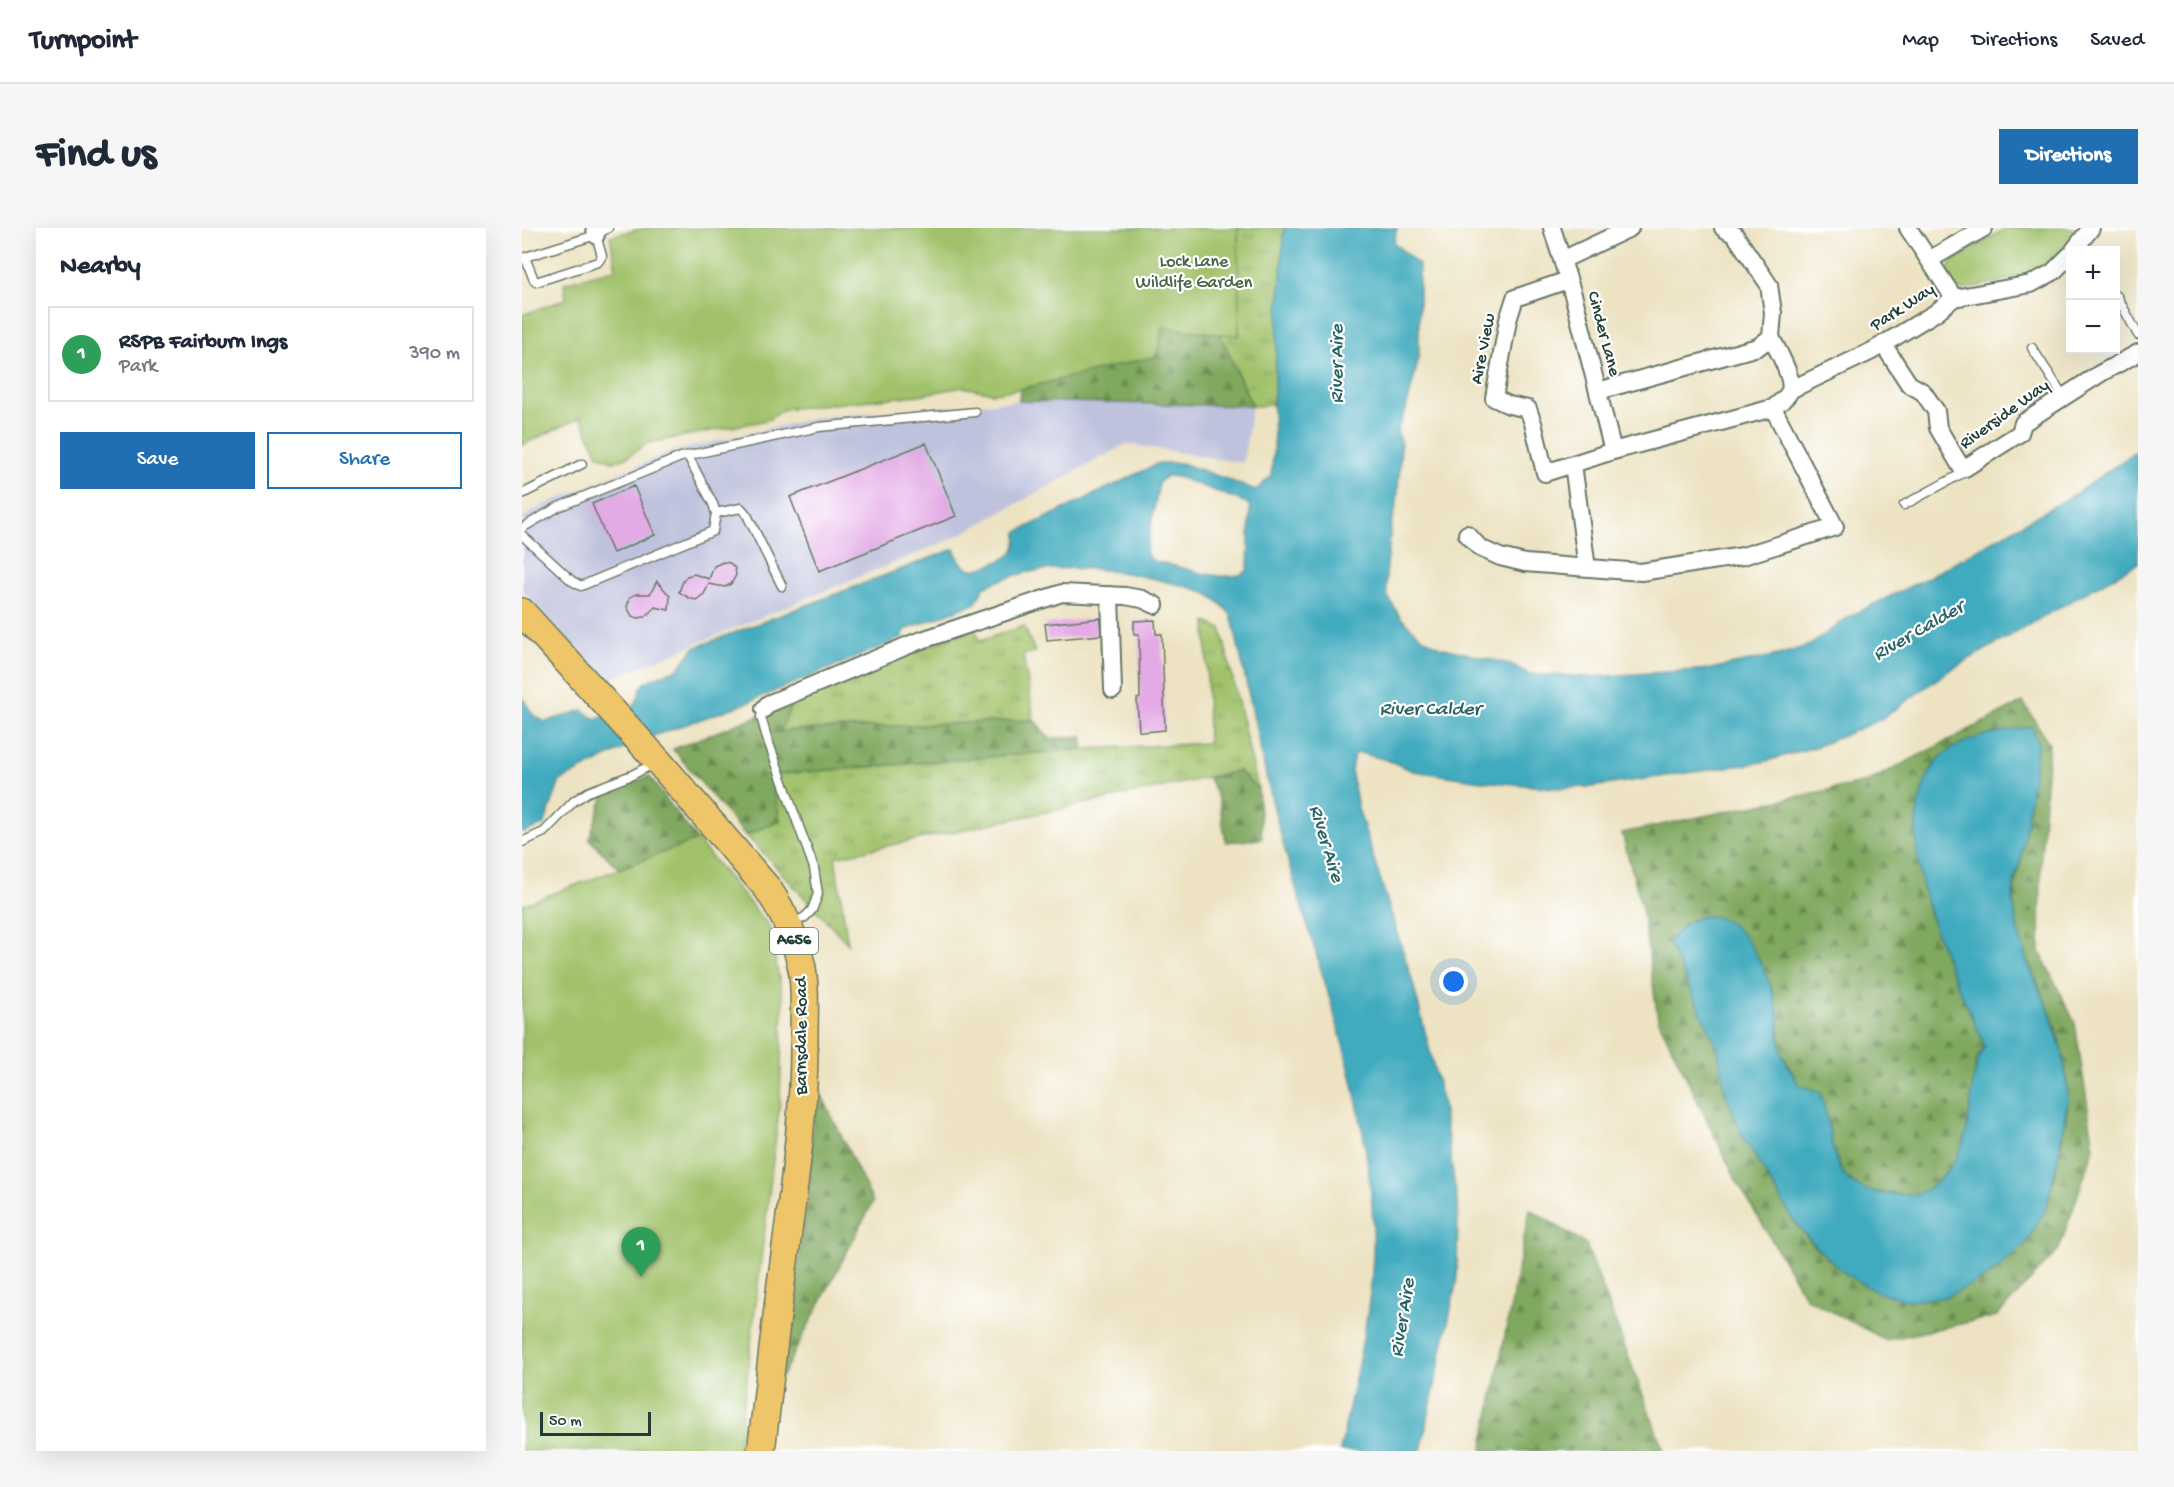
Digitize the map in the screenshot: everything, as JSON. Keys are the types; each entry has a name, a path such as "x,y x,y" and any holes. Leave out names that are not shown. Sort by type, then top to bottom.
{"main road":[{"name":"Barnsdale Road","path":"522,612 600,696 768,890 782,910 802,968 804,1078 793,1207 783,1263 761,1451"}],"street":[{"name":"Cinder Lane","path":"1552,228 1613,451"},
{"path":"1562,260 1630,228"},
{"path":"1723,228 1735,234 1769,285 1773,313 1764,342"},
{"path":"1908,228 1954,298"},
{"path":"1929,260 1984,228"},
{"path":"2077,246 2091,228"},
{"name":"Park Way","path":"1773,408 1790,390 1884,344 1935,313 1954,298 2031,284 2053,272 2066,259"},
{"name":"Aire View","path":"1568,280 1515,298 1508,320 1494,398 1509,405 1528,409 1545,473 1573,464"},
{"path":"1764,342 1789,376 1790,390"},
{"path":"1598,391 1764,342"},
{"name":"Riverside Way","path":"1884,344 1909,384 1923,392 1936,411 1938,428 1961,467 1965,468 2020,433 2023,423 2138,352"},
{"path":"1467,534 1480,549 1525,563 1587,568 1641,572 1743,556 1835,527 1773,408 1573,464 1587,568"},
{"path":"764,709 768,704 916,642 1062,593 1142,599 1155,605"},
{"path":"1110,595 1113,690"}],"lane":[{"path":"600,230 602,256 598,262 536,282 524,258 600,230"},
{"path":"2119,300 2138,335"},
{"path":"2032,348 2064,397"},
{"path":"522,528 558,507 688,456 819,426 975,412"},
{"path":"522,535 572,581 581,586 713,531 716,513 688,456"},
{"path":"522,494 582,464"},
{"path":"1904,506 1961,474 1965,468"},
{"path":"716,513 741,508 747,515 782,586"},
{"path":"764,709 762,717 767,738 814,868 818,894 812,910 805,917 788,925"},
{"path":"522,842 544,832 581,796 653,756"}],"shaded area":[{"path":"1019,401 1252,406 1243,463 1126,444 954,538 603,682 522,589 522,518 546,504 670,452 819,417"}],"green space":[{"name":"Lock Lane Wildlife Garden","path":"645,228 1238,228 1239,336 1163,327 1156,356 1020,389 993,393 963,387 919,395 784,409 768,420 648,443 629,456 614,462 598,455 581,417 522,445 522,315 566,299 564,283 616,269 610,236"},
{"path":"1238,228 1284,228 1273,405 1252,406 1220,334 1239,335"},
{"path":"2006,228 2080,228 2071,241 2038,273 1957,291 1947,272 1951,262"},
{"path":"1163,327 1220,334 1252,406 1019,401 1020,389 1156,356"},
{"path":"1206,622 1221,628 1258,789 1238,771 835,857 848,944 746,835 780,821 771,775 1084,749 1208,743"},
{"path":"1024,626 1035,652 1023,655 1034,720 779,731 793,702 974,627 980,641"},
{"path":"793,702 780,731 1034,720 1050,739 1082,736 1084,749 771,775 780,821 745,835 673,749"},
{"path":"2023,702 2049,744 2041,856 2040,952 2075,1023 2094,1148 2059,1249 1997,1316 1886,1340 1806,1298 1736,1180 1658,1019 1642,908 1622,833 1867,782","holes":["2032,727 2038,743 2015,887 2015,913 2028,961 2057,1032 2067,1083 2065,1125 2047,1206 1846,1274 1814,1246 1792,1218 1742,1135 1725,1091 1718,1049 1668,942 1691,920 1771,986 1778,1013 1781,1051 1799,1085 1820,1092 1833,1150 1844,1175 1865,1191 1908,1195 1927,1192 1954,1163 1966,1138 1976,1060 1985,1046 1944,954 1923,887 1918,853 1917,821 1923,789 1935,763 1946,754"]},
{"path":"1238,771 1258,789 1262,839 1226,842 1219,801 1209,778"},
{"path":"649,776 697,840 619,869 589,839 604,795"},
{"path":"697,840 769,926 783,1000 780,1102 738,1451 522,1451 522,905"},
{"path":"815,1081 873,1202 781,1378 809,1191"},
{"path":"1530,1209 1586,1244 1664,1451 1482,1451"}],"water":[{"path":"1284,228 1397,228 1394,243 1419,265 1419,358 1405,413 1397,430 1401,443 1400,465 1397,503 1391,526 1386,575 1387,595 1400,617 1421,637 1440,647 1513,665 1528,674 1592,677 1710,669 1778,655 1810,645 1850,616 1931,576 2075,494 2138,450 2138,563 1950,670 1880,720 1818,746 1763,762 1591,787 1555,788 1413,771 1387,760 1360,753 1354,754 1351,770 1358,808 1413,983 1442,1100 1458,1207 1457,1280 1421,1451 1340,1451 1368,1311 1373,1255 1369,1176 1362,1127 1339,1029 1274,809 1231,615 1214,598 1185,586 1095,569 1050,569 1005,578 984,587 976,603 905,630 902,638 744,704 656,735 560,781 544,825 522,833 522,697 533,715 545,722 583,710 594,718 621,712 634,705 641,687 646,682 677,669 694,648 954,549 964,566 972,569 983,568 1003,560 1014,551 1017,532 1159,463 1182,463 1256,490 1271,476 1274,446 1273,405","holes":["1166,476 1178,477 1247,503 1250,507 1248,570 1239,575 1217,576 1156,562 1150,558 1146,552 1159,483"]},
{"path":"2032,726 2038,743 2021,860 2015,876 2013,898 2016,923 2028,964 2050,1013 2063,1055 2068,1098 2058,1157 2047,1206 2025,1245 1987,1277 1946,1297 1910,1301 1874,1291 1846,1274 1814,1245 1792,1218 1742,1135 1725,1091 1718,1049 1668,942 1692,920 1709,916 1724,920 1738,930 1750,945 1768,980 1778,1012 1780,1043 1786,1061 1799,1085 1820,1092 1835,1157 1844,1175 1858,1186 1877,1192 1906,1195 1926,1190 1945,1174 1963,1142 1968,1126 1974,1077 1985,1046 1945,955 1932,921 1923,887 1917,854 1917,821 1922,791 1936,763 1942,756 1962,743 1985,735"}],"building":[{"path":"926,443 956,516 819,571 790,497"},
{"path":"634,486 655,535 613,553 592,504"},
{"path":"723,562 730,563 735,568 736,575 731,584 725,587 709,584 704,594 696,600 679,592 687,576 694,574 709,579 714,566"},
{"path":"657,581 670,596 669,610 655,607 645,617 632,616 627,607 630,597 636,594 650,594"},
{"path":"1100,618 1101,635 1047,640 1045,624"},
{"path":"1155,620 1156,634 1162,634 1165,730 1144,732 1139,731 1137,699 1140,698 1139,634 1134,634 1134,621"}],"place":[{"name":"RSPB Fairburn Ings","path":"641,1277"}],"water label":[{"name":"River Aire","path":"1338,364"},
{"name":"River Calder","path":"1919,632"},
{"name":"River Calder","path":"1430,710"},
{"name":"River Aire","path":"1325,844"},
{"name":"River Aire","path":"1404,1318"}]}
